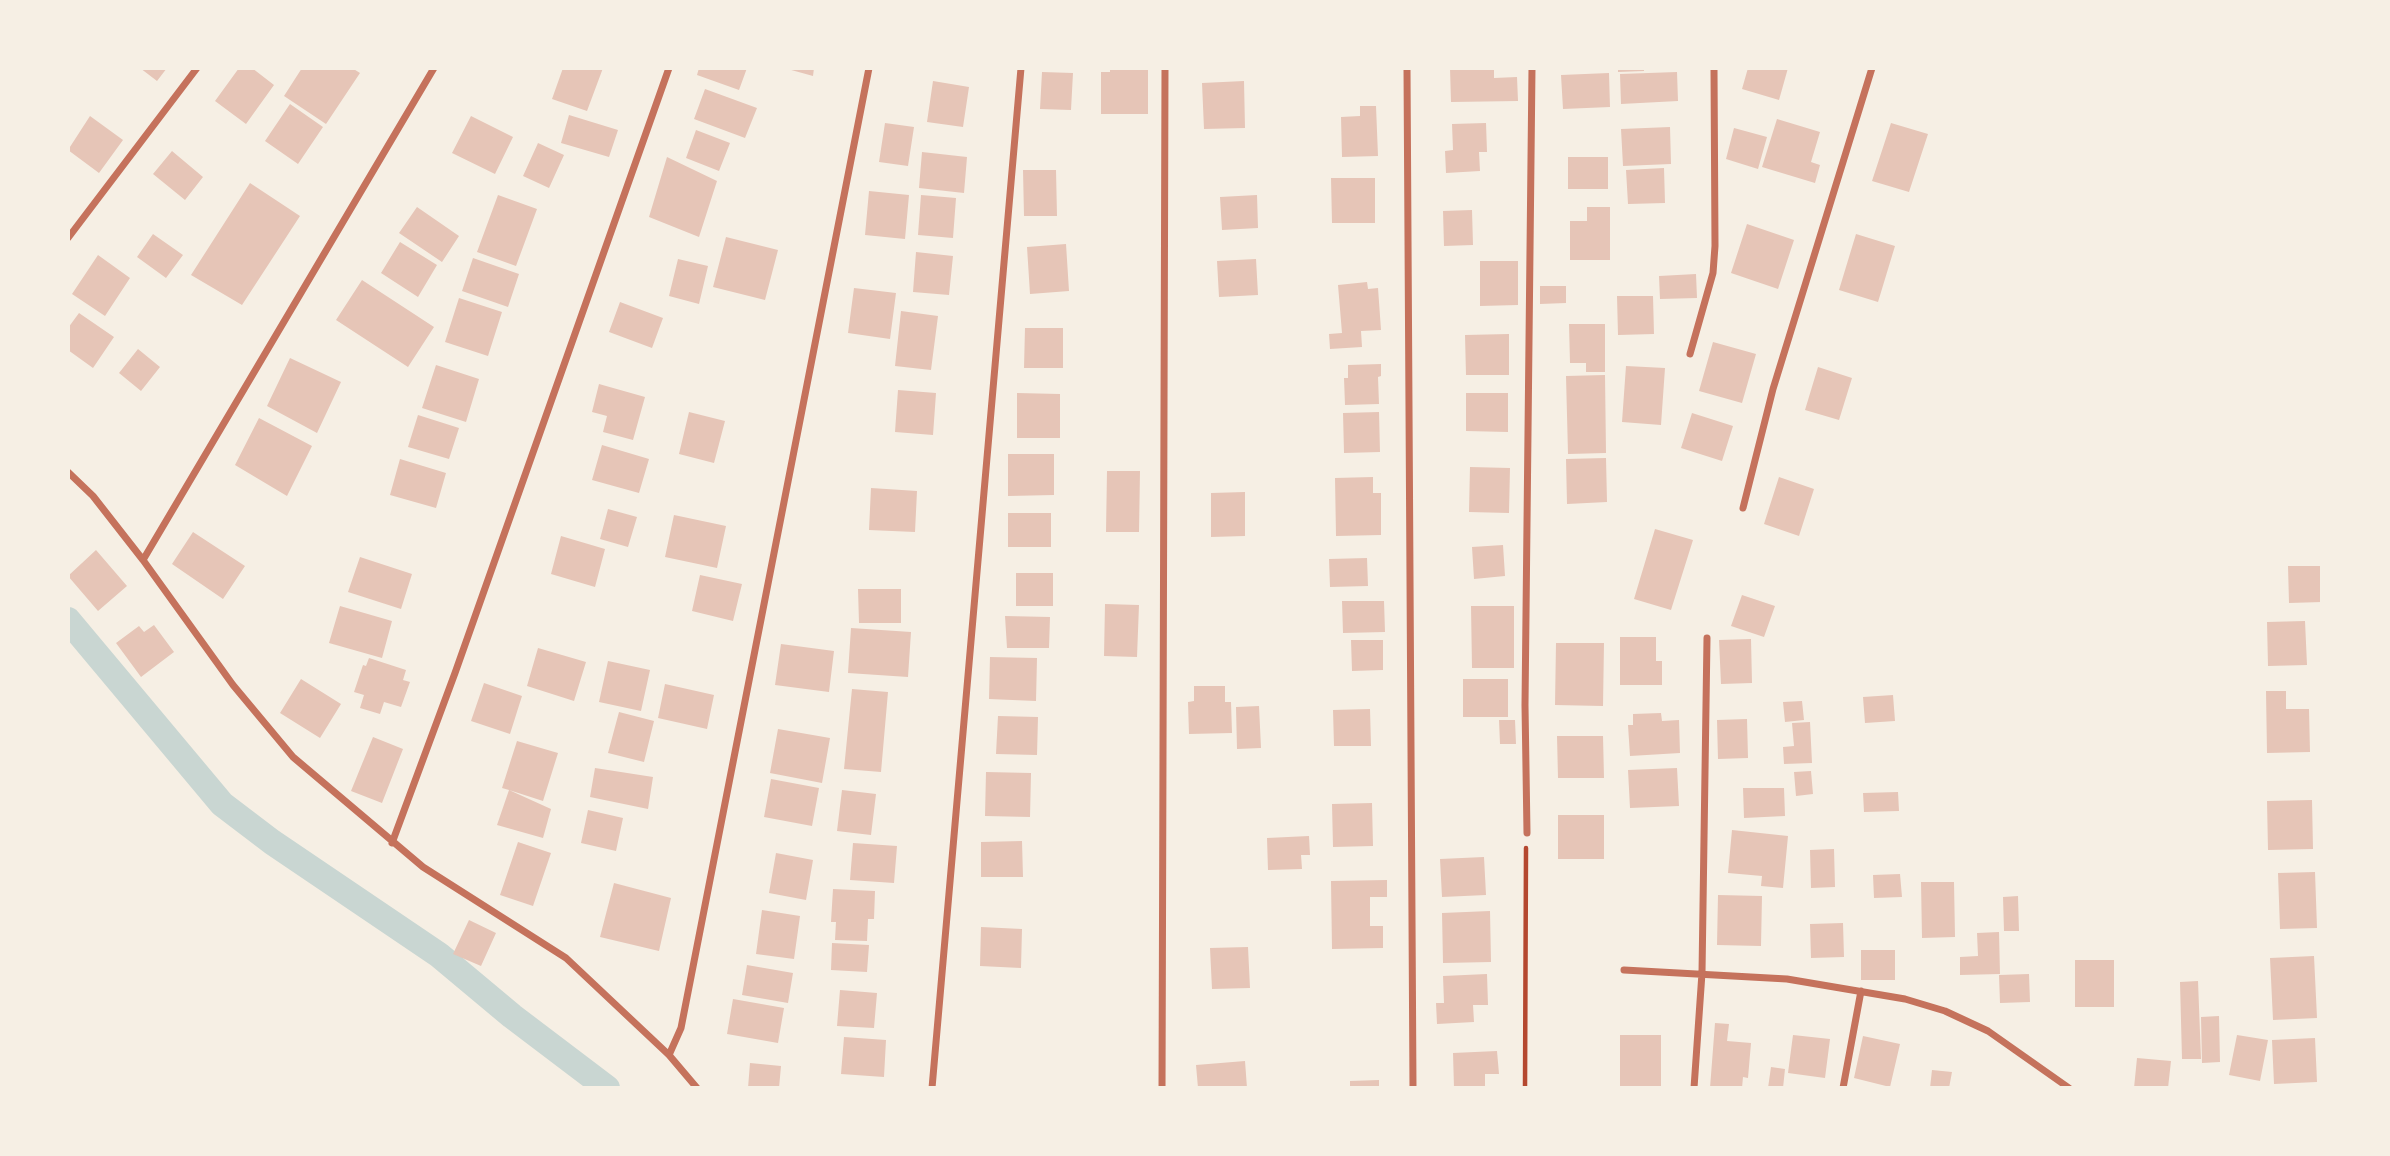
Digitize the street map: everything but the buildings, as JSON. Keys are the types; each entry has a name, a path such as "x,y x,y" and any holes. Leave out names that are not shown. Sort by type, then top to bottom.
{"street":[{"path":"68,238 197,68"},
{"path":"144,560 434,68"},
{"path":"392,843 456,673 669,68"},
{"path":"669,1055 684,1015 869,68"},
{"path":"932,1088 1021,68"},
{"path":"1162,1088 1166,68"},
{"path":"1407,68 1413,1088"},
{"path":"1527,833 1532,68"},
{"path":"1690,354 1713,273 1714,68"},
{"path":"1743,508 1773,389 1872,68"},
{"path":"68,472 93,496 144,560 261,721 293,757 392,843 461,893 566,958 669,1055 697,1088"},
{"path":"1694,1088 1702,973 1707,638"},
{"path":"1624,970 1787,979 1905,999 1945,1011 1988,1031 2069,1088"},
{"path":"1843,1088 1861,991"}],"path":[{"path":"1525,1088 1527,833"}],"waterway":[{"path":"68,620 222,804 272,842 439,955 512,1016 607,1088"}]}
